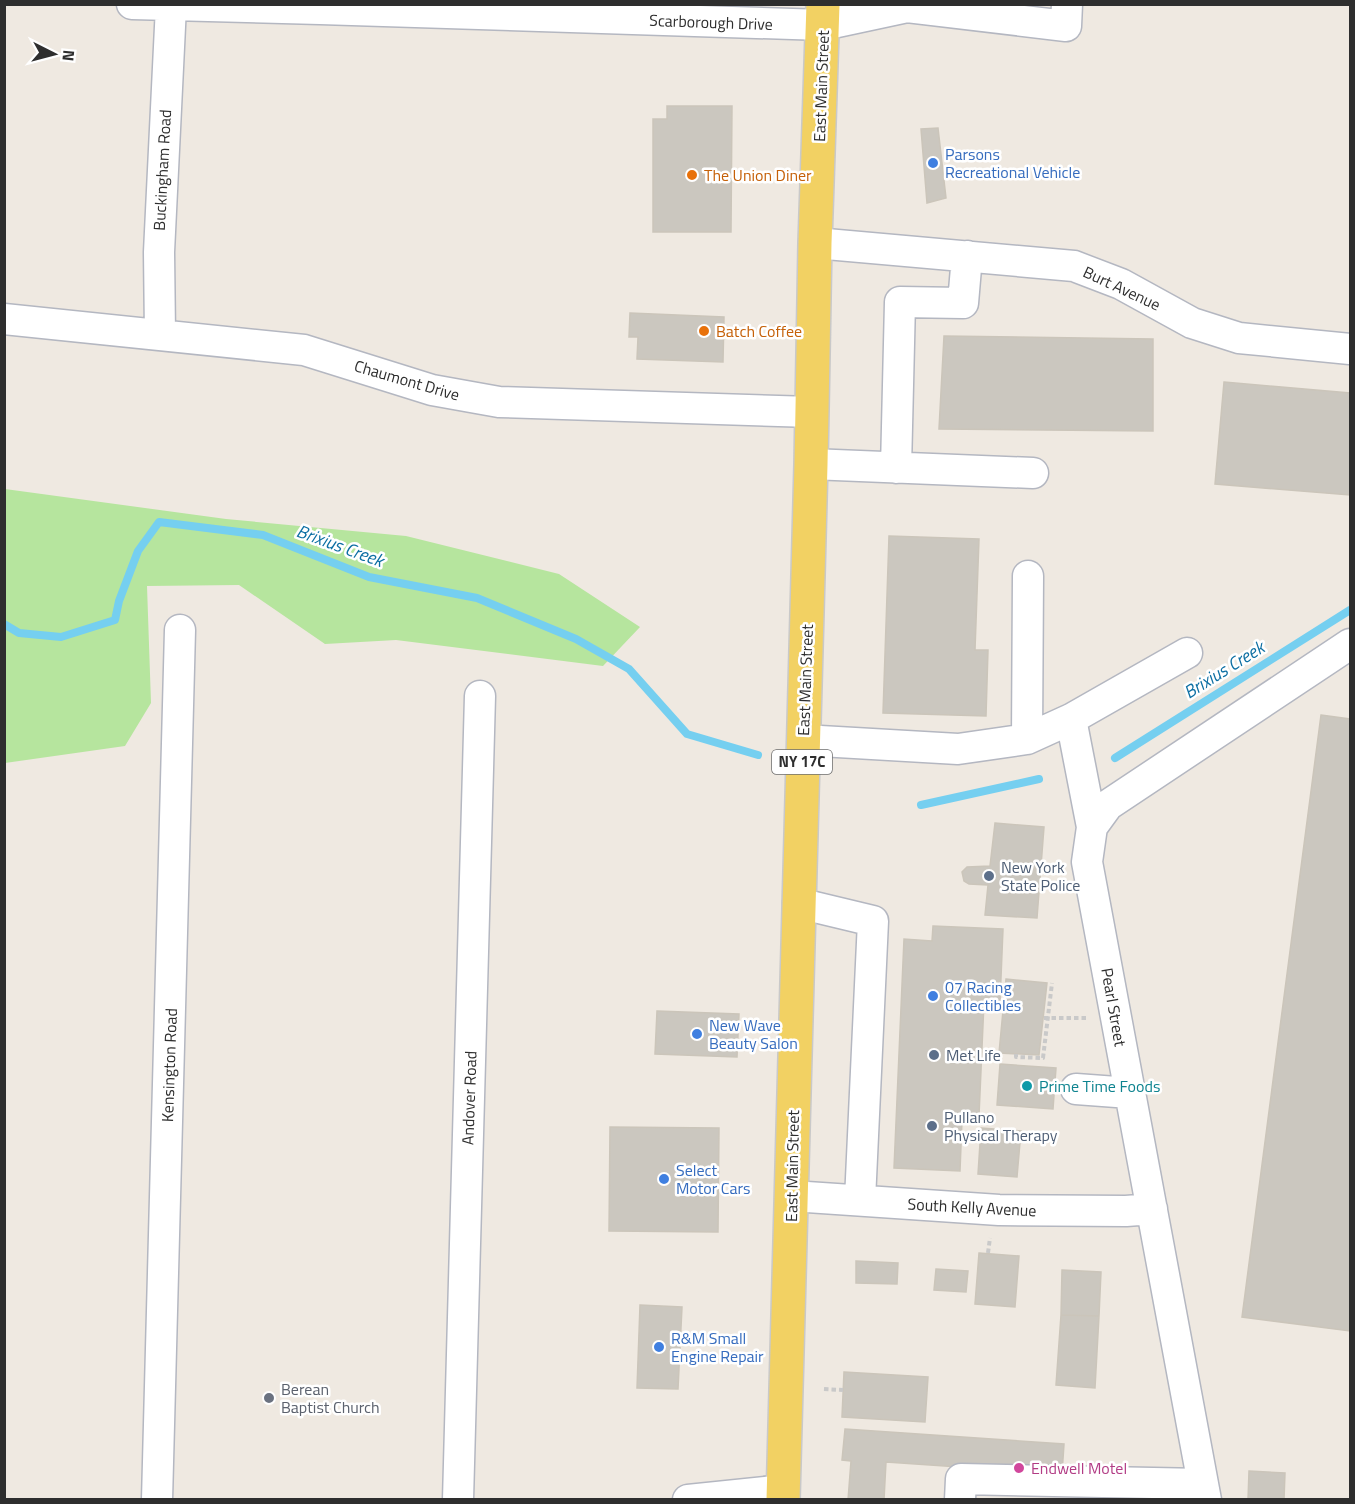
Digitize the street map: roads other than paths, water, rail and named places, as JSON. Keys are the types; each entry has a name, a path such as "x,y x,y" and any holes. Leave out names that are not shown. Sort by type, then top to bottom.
{"main road":[{"name":"East Main Street","path":"783,1495 815,243 823,15"}],"street":[{"name":"Scarborough Drive","path":"132,4 823,15 907,7 1065,26 1067,4"},
{"name":"Buckingham Road","path":"160,334 159,252 171,6"},
{"name":"Burt Avenue","path":"815,243 1074,266 1120,284 1192,323 1239,338 1350,349"},
{"path":"896,468 900,302 963,303 967,256"},
{"name":"Chaumont Drive","path":"4,319 304,350 432,390 499,402 812,412"},
{"path":"811,464 1033,473"},
{"path":"1027,739 1028,576"},
{"name":"Kensington Road","path":"157,1500 180,630"},
{"name":"Pearl Street","path":"1204,1492 1088,862 1092,827 1108,804 1350,644"},
{"path":"803,740 958,748 1027,739 1071,719 1187,653"},
{"name":"Andover Road","path":"458,1500 480,696"},
{"path":"1071,719 1092,827"},
{"path":"798,903 873,921 860,1200"},
{"path":"1076,1089 1130,1093"},
{"name":"South Kelly Avenue","path":"792,1196 999,1210 1126,1211 1152,1209"},
{"path":"960,1500 961,1479 1204,1492"},
{"path":"688,1500 783,1495"}],"waterway":[{"name":"Brixius Creek","path":"4,624 19,633 61,637 115,620 119,601 138,551 159,522 263,535 369,577 477,598 576,639 629,669 687,734 758,755"},
{"name":"Brixius Creek","path":"1115,758 1350,610"},
{"name":"Brixius Creek","path":"921,805 1039,779"}],"place":[{"name":"Parsons Recreational Vehicle","path":"933,163"},
{"name":"The Union Diner","path":"692,175"},
{"name":"Batch Coffee","path":"704,331"},
{"name":"New York State Police","path":"989,876"},
{"name":"07 Racing Collectibles","path":"933,996"},
{"name":"New Wave Beauty Salon","path":"697,1034"},
{"name":"Met Life","path":"934,1055"},
{"name":"Prime Time Foods","path":"1027,1086"},
{"name":"Pullano Physical Therapy","path":"932,1126"},
{"name":"Select Motor Cars","path":"664,1179"},
{"name":"R&M Small Engine Repair","path":"659,1347"},
{"name":"Berean Baptist Church","path":"269,1398"},
{"name":"Endwell Motel","path":"1019,1468"}]}
